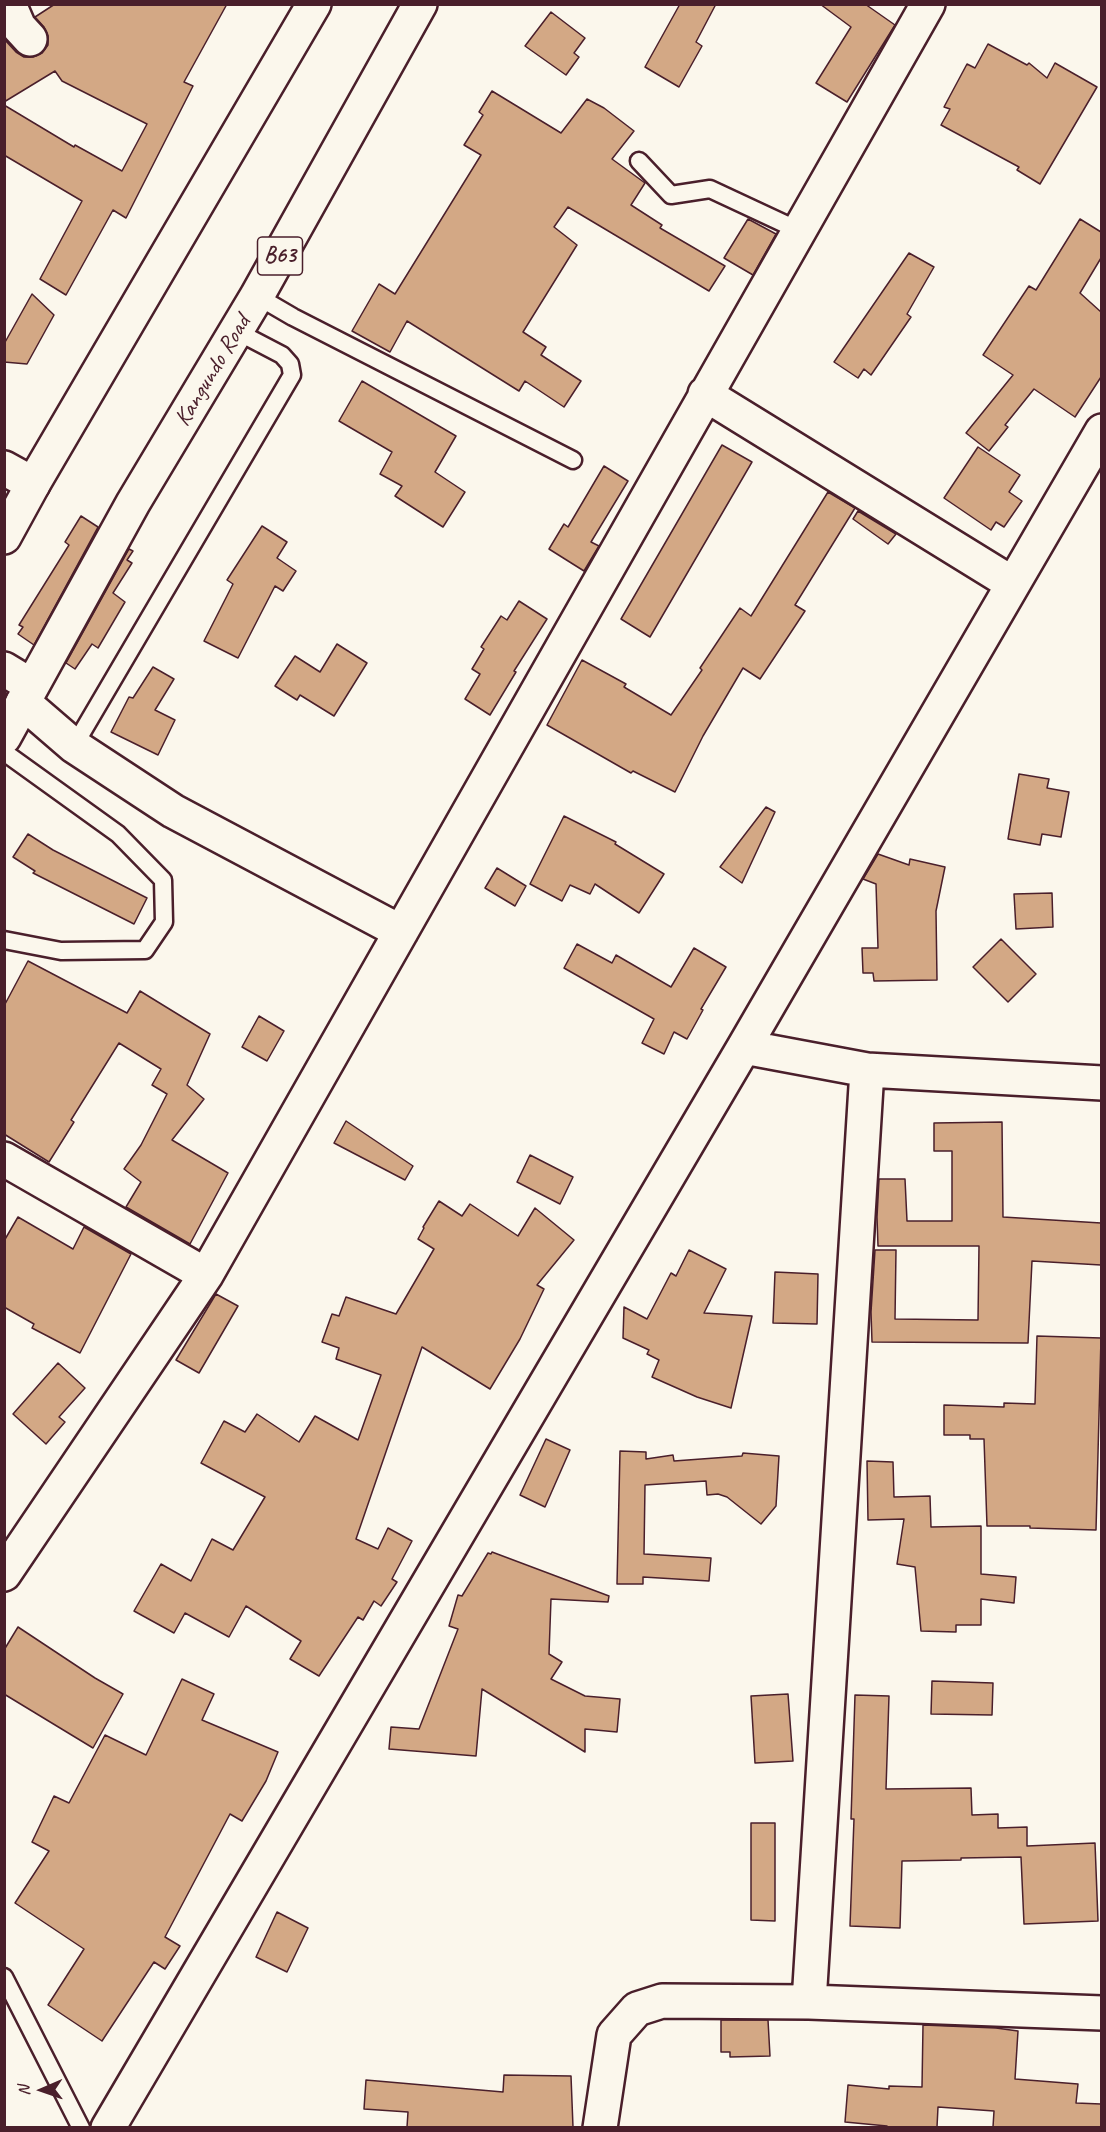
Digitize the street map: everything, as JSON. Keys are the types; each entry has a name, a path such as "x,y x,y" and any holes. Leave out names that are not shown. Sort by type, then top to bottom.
{"main road":[{"path":"9,4 19,27 30,39"},
{"path":"4,537 314,4"},
{"name":"Kangundo Road","path":"4,737 133,503 257,296 420,4"},
{"path":"4,1574 206,1275 928,4"},
{"path":"705,394 1013,584"},
{"path":"108,2127 744,1047 1101,430"},
{"path":"4,468 33,484"},
{"path":"4,669 74,746 173,811 401,932"},
{"path":"744,1047 867,1070 1101,1083"},
{"path":"809,2002 867,1070"},
{"path":"4,1159 206,1275"},
{"path":"600,2127 614,2035 637,2009 662,2001 809,2002 1101,2013"}],"lane":[{"path":"639,161 671,195 710,189 800,231"},
{"path":"257,296 293,317 573,460"},
{"path":"74,746 292,375 290,364 282,355 236,331"},
{"path":"4,752 118,834 163,880 164,922 145,950 61,951 4,940"},
{"path":"4,1977 81,2127"}],"building":[{"path":"55,4 227,4 184,82 193,86 126,218 113,210 66,295 40,279 82,201 4,155 4,105 74,147 75,145 122,171 147,124 62,81 55,71 4,102 4,39 24,57 33,57 42,53 48,45 48,36 35,17"},
{"path":"680,4 716,4 696,42 702,46 679,87 645,67"},
{"path":"820,4 865,4 895,25 847,102 816,83 851,27"},
{"path":"551,12 585,38 574,53 579,57 566,75 525,46"},
{"path":"988,44 1027,65 1029,63 1047,78 1055,63 1097,87 1040,184 1017,170 1019,167 941,125 950,109 944,107 967,64 975,68"},
{"path":"492,91 561,133 587,99 604,108 634,131 612,159 645,183 631,205 662,225 660,228 725,266 709,291 568,207 554,227 577,245 523,332 546,347 541,355 581,381 564,407 525,381 519,391 407,321 390,352 352,331 379,284 395,294 481,155 464,145 483,115 479,112"},
{"path":"748,219 776,234 753,275 724,258"},
{"path":"1080,219 1101,232 1101,258 1080,293 1101,312 1101,377 1075,417 1034,389 1005,425 1008,427 989,451 966,433 1013,375 983,355 1029,286 1036,290"},
{"path":"909,253 934,267 907,314 911,317 871,375 864,369 858,378 834,362"},
{"path":"32,294 54,315 27,364 4,362 4,344"},
{"path":"362,381 456,436 435,472 465,492 443,527 395,496 402,486 380,474 392,452 339,421"},
{"path":"722,445 752,462 650,637 621,619"},
{"path":"978,447 1020,475 1009,492 1022,501 1004,527 996,522 991,530 944,498"},
{"path":"604,466 628,481 591,542 599,546 584,571 549,549 564,524 568,527"},
{"path":"828,492 855,508 795,605 805,611 760,679 743,668 703,736 675,792 633,771 631,773 547,725 582,660 626,684 624,687 671,715 740,608 751,616"},
{"path":"858,511 896,534 888,544 853,519"},
{"path":"81,516 98,527 34,645 18,634 23,627 19,625 69,545 65,542"},
{"path":"262,526 287,542 277,558 296,571 283,591 275,586 238,658 204,641 233,584 227,580"},
{"path":"129,549 133,551 127,560 132,563 113,593 125,602 98,648 92,644 75,669 66,663"},
{"path":"519,601 547,619 514,671 516,672 490,715 465,699 480,674 472,669 484,649 481,647 501,616 507,620"},
{"path":"337,644 367,663 334,716 300,695 297,700 275,686 295,656 320,672"},
{"path":"153,667 174,679 155,710 175,720 158,755 111,732 129,697 133,698"},
{"path":"1019,774 1049,779 1047,788 1069,792 1061,837 1042,834 1040,845 1008,839"},
{"path":"766,807 775,812 742,883 720,867"},
{"path":"564,816 616,842 615,844 664,874 639,913 595,884 590,894 570,885 562,901 530,884"},
{"path":"28,834 53,850 147,898 134,924 33,873 35,871 13,857"},
{"path":"878,854 909,865 910,859 945,867 936,911 937,980 874,981 873,973 863,973 862,948 878,948 876,884 863,879"},
{"path":"497,868 526,886 515,906 485,888"},
{"path":"1052,893 1053,927 1016,929 1014,894"},
{"path":"1001,939 1036,974 1008,1002 973,967"},
{"path":"577,944 612,963 616,955 671,987 694,948 726,967 701,1009 703,1010 687,1039 674,1032 664,1054 642,1043 654,1019 564,968"},
{"path":"28,961 127,1013 140,991 210,1034 187,1085 204,1099 172,1140 228,1173 190,1244 126,1207 141,1182 124,1169 141,1145 167,1094 152,1085 161,1069 119,1043 71,1120 74,1122 49,1162 4,1134 4,1006"},
{"path":"259,1016 284,1031 267,1061 242,1047"},
{"path":"346,1121 413,1166 405,1180 334,1143"},
{"path":"1002,1122 1003,1217 1101,1223 1101,1265 1032,1261 1028,1343 872,1342 871,1312 875,1250 896,1250 895,1319 978,1320 979,1246 878,1246 879,1179 905,1179 907,1221 952,1221 952,1151 934,1151 934,1123"},
{"path":"530,1155 573,1177 560,1204 517,1182"},
{"path":"439,1201 462,1216 470,1204 518,1236 535,1208 574,1240 537,1285 544,1289 520,1339 490,1389 422,1347 356,1539 378,1549 388,1528 412,1541 392,1579 397,1582 381,1606 374,1601 363,1620 358,1617 319,1676 290,1659 301,1641 246,1606 229,1637 185,1613 174,1633 134,1611 161,1564 191,1581 212,1539 233,1550 265,1497 201,1463 224,1421 245,1432 257,1414 299,1442 315,1416 358,1440 381,1375 336,1359 339,1348 322,1342 332,1314 339,1316 346,1297 396,1314 434,1249 418,1239"},
{"path":"18,1217 73,1249 84,1227 131,1254 80,1353 32,1328 34,1324 4,1307 4,1241"},
{"path":"689,1250 726,1269 704,1313 752,1316 731,1408 697,1397 652,1377 659,1360 647,1354 649,1350 623,1338 624,1307 647,1319 671,1273 676,1276"},
{"path":"775,1272 818,1274 817,1324 773,1323"},
{"path":"216,1294 238,1306 199,1373 176,1360"},
{"path":"1037,1336 1101,1338 1096,1530 987,1526 984,1439 970,1439 970,1435 944,1435 944,1405 1004,1407 1004,1403 1035,1404"},
{"path":"58,1363 85,1388 59,1417 65,1422 46,1444 13,1414"},
{"path":"546,1439 570,1450 545,1507 520,1495"},
{"path":"620,1451 646,1452 646,1459 673,1455 674,1461 742,1456 743,1453 779,1456 776,1506 761,1524 727,1497 718,1494 707,1495 706,1481 645,1485 644,1554 711,1558 709,1581 643,1577 643,1584 617,1584"},
{"path":"867,1461 893,1462 894,1497 930,1496 931,1527 981,1526 981,1574 1016,1577 1014,1603 981,1599 981,1625 956,1625 956,1632 921,1631 915,1567 897,1564 904,1519 868,1520"},
{"path":"492,1552 609,1596 608,1602 551,1599 549,1654 562,1662 551,1679 585,1696 620,1699 617,1732 585,1729 585,1752 482,1689 476,1756 389,1749 391,1727 419,1729 458,1629 449,1626 458,1595 462,1596 488,1553"},
{"path":"18,1627 123,1694 93,1748 4,1694 4,1650"},
{"path":"182,1679 214,1694 202,1720 278,1752 266,1781 242,1821 230,1814 165,1937 180,1946 165,1969 154,1962 102,2041 48,2005 84,1949 15,1903 49,1851 32,1842 54,1796 69,1803 105,1735 146,1755"},
{"path":"932,1681 993,1683 992,1715 931,1714"},
{"path":"788,1694 793,1761 755,1763 751,1696"},
{"path":"855,1695 889,1696 886,1789 971,1788 972,1815 998,1814 998,1828 1027,1827 1027,1846 1095,1843 1098,1921 1024,1924 1021,1857 961,1858 961,1860 902,1861 900,1928 850,1926"},
{"path":"751,1823 775,1823 775,1921 751,1920"},
{"path":"277,1912 308,1928 287,1972 256,1957"},
{"path":"721,2020 768,2020 770,2056 730,2057 730,2052 721,2052"},
{"path":"923,2025 1018,2031 1015,2079 1078,2084 1076,2103 1101,2104 1101,2127 993,2127 994,2111 938,2107 937,2127 887,2127 845,2122 848,2085 889,2089 889,2086 922,2087"},
{"path":"504,2075 571,2076 573,2127 407,2127 408,2112 364,2109 366,2080 503,2092"}]}
